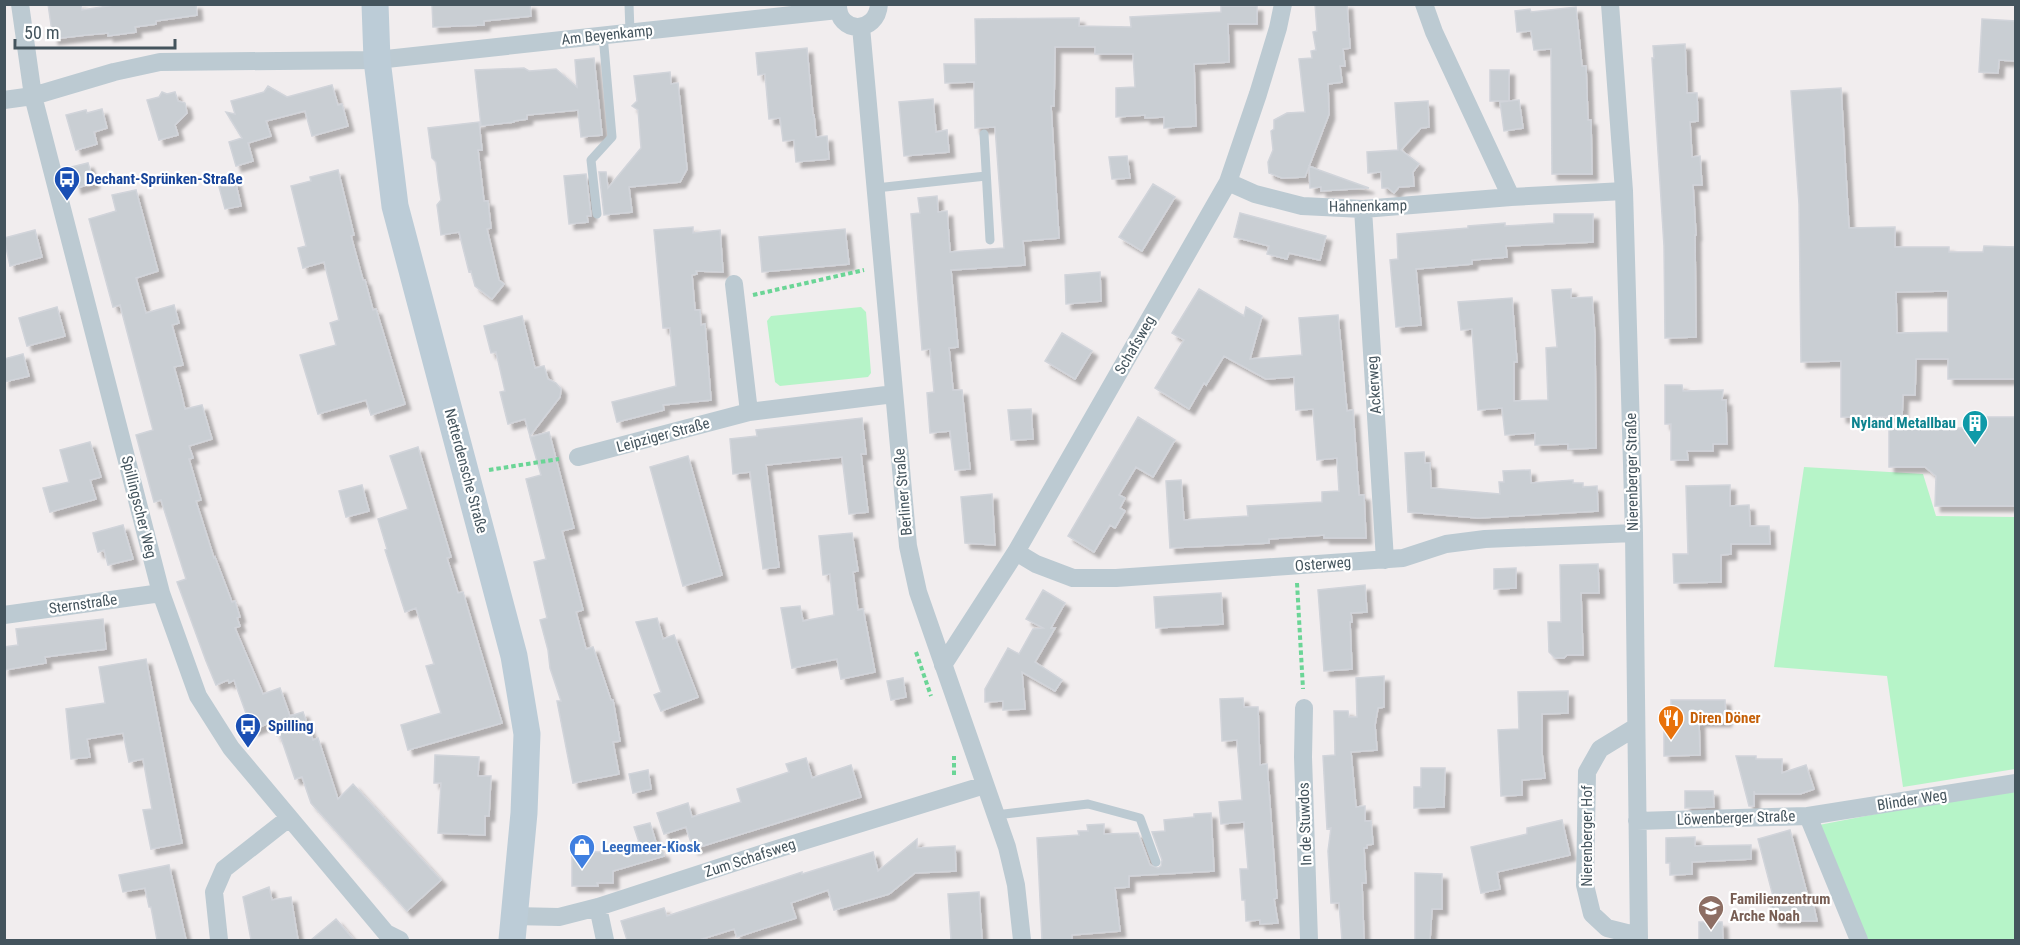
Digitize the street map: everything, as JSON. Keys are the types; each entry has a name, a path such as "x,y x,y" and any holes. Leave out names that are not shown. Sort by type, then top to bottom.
{"street":[{"name":"Spillingscher Weg","path":"20,4 33,96 161,592 198,696 231,748 386,933 400,940"},
{"name":"Netterdensche Straße","path":"375,4 377,60 395,206 514,656 526,734 524,813 513,928"},
{"path":"838,7 845,23 861,27 870,24 875,18 879,4"},
{"name":"Schafsweg","path":"943,665 1016,552 1228,182 1278,28 1283,4"},
{"path":"1424,4 1434,32 1511,197"},
{"name":"Nierenberger Straße","path":"1610,4 1624,191 1634,533 1639,938"},
{"name":"Am Beyenkamp","path":"377,60 630,32 774,11 838,7"},
{"name":"Berliner Straße","path":"861,27 908,546 918,592 1007,847 1016,885 1022,940"},
{"path":"4,100 33,96 114,72 160,62 377,60"},
{"name":"Hahnenkamp","path":"1228,182 1256,194 1302,206 1363,209 1624,191"},
{"name":"Ackerweg","path":"1363,209 1385,560"},
{"path":"735,291 749,412"},
{"name":"Leipziger Straße","path":"578,457 749,412 894,393"},
{"name":"Osterweg","path":"1016,552 1036,564 1073,578 1116,578 1385,560 1416,555 1446,544 1485,539 1634,533"},
{"name":"Sternstraße","path":"4,615 161,592"},
{"name":"In de Stuwdos","path":"1304,708 1303,757 1310,940"},
{"name":"Nierenberger Hof","path":"1636,727 1600,749 1587,772 1585,885 1592,914 1607,928 1639,938"},
{"name":"Blinder Weg","path":"1808,816 2016,783"},
{"name":"Zum Schafsweg","path":"513,928 598,907 985,785"},
{"name":"Löwenberger Straße","path":"1637,821 1808,816 1859,940"},
{"path":"219,940 213,892 224,869 289,818"},
{"path":"598,907 605,940"}],"lane":[{"path":"629,4 630,32"},
{"path":"597,214 591,160 612,136 603,35"},
{"path":"984,134 990,240"},
{"path":"876,188 986,176"},
{"path":"996,815 1088,804 1140,818 1156,861"}],"path":[{"path":"735,291 864,270"},
{"path":"467,474 578,457"},
{"path":"1296,566 1304,708"}],"green space":[{"path":"861,307 866,312 871,373 868,377 780,386 775,382 767,321 771,316"},
{"path":"1804,467 1923,474 1936,516 2015,517 2015,769 1903,787 1887,676 1774,667"},
{"path":"2015,787 2015,940 1861,940 1819,825"}],"building":[{"path":"48,4 81,4 82,10 121,4 196,4 197,15 156,21 156,24 135,27 136,32 53,39"},
{"path":"432,4 530,4 531,16 484,21 484,25 433,27"},
{"path":"1315,4 1347,4 1350,48 1343,49 1345,66 1340,66 1342,82 1328,84 1329,114 1305,177 1282,178 1269,173 1268,162 1273,150 1271,131 1274,129 1274,120 1287,113 1305,112 1299,59 1312,58 1311,51 1316,50 1313,32 1317,31"},
{"path":"1221,6 1257,6 1257,24 1228,24 1229,62 1194,64 1196,126 1164,128 1164,117 1145,118 1145,115 1116,117 1116,88 1135,87 1133,54 1095,54 1095,47 1055,47 1054,106 1051,106 1059,238 1023,241 1025,265 951,270 958,347 949,348 953,390 962,390 970,469 955,470 950,431 930,433 927,393 934,392 930,349 922,350 911,214 920,213 918,198 937,196 938,212 947,211 950,252 1004,248 995,127 975,128 974,82 945,83 944,64 976,64 975,19 1079,18 1079,26 1131,27 1130,17 1221,12"},
{"path":"1576,7 1582,66 1586,66 1588,120 1591,120 1592,174 1552,174 1551,49 1534,50 1531,31 1517,32 1515,11 1530,9 1531,12"},
{"path":"1982,19 2016,21 2016,61 1999,60 1998,73 1979,72"},
{"path":"1685,44 1687,93 1697,93 1698,121 1690,122 1692,157 1700,156 1702,185 1693,185 1696,235 1696,337 1665,338 1664,246 1652,58 1654,58 1653,46"},
{"path":"807,48 816,137 827,136 829,159 796,162 794,140 783,141 780,118 769,119 765,74 758,75 756,53"},
{"path":"594,58 602,135 581,137 578,110 527,115 527,119 481,126 475,70 556,69 577,87 575,60"},
{"path":"1490,70 1509,70 1509,101 1490,101"},
{"path":"670,72 671,84 678,83 687,169 680,182 629,187 632,212 604,215 599,172 606,172 608,188 641,148 638,110 632,106 637,101 634,76"},
{"path":"332,85 338,105 342,104 348,126 312,136 305,111 266,121 271,136 248,143 253,161 236,166 229,142 242,138 226,112 235,114 231,101 264,92 268,86 287,97"},
{"path":"1841,88 1849,228 1895,227 1895,247 1949,247 1949,252 1983,252 1984,246 2016,247 2016,379 1948,379 1948,359 1916,359 1915,395 1903,395 1902,417 1841,417 1841,361 1801,362 1799,204 1791,91","holes":["1948,291 1948,332 1897,333 1896,292"]},
{"path":"162,92 167,94 175,92 178,101 185,103 187,113 175,125 178,135 159,140 147,100 159,97"},
{"path":"933,99 936,132 947,130 949,152 904,156 899,102"},
{"path":"1519,100 1523,128 1504,131 1500,102"},
{"path":"1428,101 1429,127 1421,128 1401,150 1419,164 1413,172 1414,186 1399,187 1394,193 1388,188 1382,188 1381,172 1368,173 1367,152 1398,150 1395,103"},
{"path":"102,109 107,128 94,132 97,144 76,150 66,115"},
{"path":"479,122 482,150 478,150 484,201 488,201 491,228 487,229 499,280 504,284 492,299 475,286 459,232 441,235 437,205 441,200 436,162 432,158 428,128"},
{"path":"1127,156 1130,178 1112,179 1109,157"},
{"path":"88,163 94,183 76,188 71,167"},
{"path":"1309,166 1369,188 1321,191 1321,187 1310,188"},
{"path":"338,170 354,235 351,236 363,280 365,280 373,310 376,309 405,404 371,415 366,400 318,414 300,355 336,345 330,323 339,320 324,262 303,268 298,248 306,246 291,186 311,181 310,177"},
{"path":"586,174 591,216 587,216 588,222 569,224 564,176"},
{"path":"235,180 241,206 225,209 218,183"},
{"path":"1153,184 1175,197 1142,251 1119,237"},
{"path":"136,190 158,271 136,278 146,313 174,305 179,323 172,325 183,365 174,367 185,409 202,405 212,439 189,446 193,458 189,459 201,500 196,501 214,558 232,602 235,601 240,617 237,618 240,626 235,628 263,694 280,688 290,716 303,712 313,740 318,738 338,799 353,784 441,880 407,911 311,803 302,777 295,779 280,735 277,736 272,722 252,730 234,680 216,685 206,661 177,582 186,579 161,500 154,502 136,435 153,430 120,305 113,307 89,219 116,211 112,195"},
{"path":"1240,213 1326,236 1320,260 1289,253 1287,259 1267,254 1269,246 1234,237"},
{"path":"1554,214 1593,214 1593,242 1506,246 1507,257 1472,260 1472,264 1416,269 1421,325 1396,327 1390,260 1398,259 1397,234 1505,223 1505,226 1554,223"},
{"path":"693,227 693,233 720,230 723,272 696,271 697,274 692,275 695,310 700,310 701,325 705,324 711,400 663,405 664,410 617,422 612,402 676,386 670,328 663,328 654,230"},
{"path":"845,229 849,264 762,272 759,237"},
{"path":"35,230 42,257 10,266 4,238"},
{"path":"1100,272 1101,301 1066,304 1065,275"},
{"path":"1199,289 1244,316 1246,307 1262,316 1250,359 1302,355 1299,318 1338,315 1347,411 1353,410 1359,495 1364,495 1366,538 1324,538 1324,535 1269,539 1269,543 1170,548 1166,481 1181,480 1184,520 1248,516 1247,506 1322,502 1322,492 1339,491 1337,458 1317,460 1313,409 1296,410 1294,377 1266,379 1224,356 1206,385 1204,383 1189,409 1155,388 1184,340 1172,333"},
{"path":"1571,289 1571,298 1592,297 1595,336 1596,448 1568,449 1568,444 1535,445 1535,433 1505,435 1502,408 1478,410 1472,329 1461,330 1458,302 1512,298 1517,362 1514,362 1514,401 1548,400 1546,348 1557,347 1552,290"},
{"path":"57,307 65,336 27,346 19,318"},
{"path":"522,316 535,368 544,366 548,379 561,389 560,397 530,436 525,419 508,424 500,392 505,391 496,352 491,353 484,326"},
{"path":"1062,333 1092,351 1075,379 1045,361"},
{"path":"23,354 29,376 4,382 4,359"},
{"path":"1665,385 1682,385 1683,391 1723,390 1722,400 1726,400 1727,444 1713,444 1713,451 1687,451 1688,460 1671,460 1671,424 1665,424"},
{"path":"1031,409 1033,439 1011,440 1008,410"},
{"path":"1138,417 1175,440 1153,477 1136,467 1119,495 1125,498 1120,508 1125,511 1115,528 1110,525 1094,552 1068,536"},
{"path":"1983,417 2016,417 2015,506 1935,506 1936,476 1925,467 1889,467 1889,428 1982,428"},
{"path":"862,418 866,454 861,454 868,512 849,514 842,457 766,465 779,567 763,569 750,472 733,474 730,439 757,436 756,430"},
{"path":"549,432 574,528 562,531 583,610 576,612 586,649 593,647 611,700 613,700 620,741 613,742 619,774 573,783 557,701 561,701 550,668 540,620 547,618 534,562 546,559 526,479 541,475 530,437"},
{"path":"90,442 101,477 90,480 96,499 50,512 43,488 69,482 60,450"},
{"path":"418,447 451,557 447,558 458,593 463,592 502,723 408,750 401,725 441,713 426,666 434,664 416,608 405,612 385,550 387,549 378,519 408,509 390,456"},
{"path":"1424,452 1425,463 1430,463 1431,488 1500,494 1499,482 1504,482 1503,471 1530,470 1531,483 1573,480 1573,483 1583,483 1583,487 1597,486 1598,511 1478,518 1408,512 1405,453"},
{"path":"688,456 722,575 683,586 650,467"},
{"path":"362,485 369,511 346,517 339,491"},
{"path":"1730,485 1730,506 1749,505 1750,526 1769,526 1770,544 1731,544 1731,554 1721,555 1721,582 1674,583 1673,554 1688,554 1686,486"},
{"path":"992,494 995,545 965,543 961,497"},
{"path":"123,525 133,559 108,565 104,550 98,552 93,533"},
{"path":"852,533 858,571 853,572 858,610 863,609 875,672 841,679 837,659 792,668 781,608 800,606 803,621 834,615 830,574 823,575 819,536"},
{"path":"1598,564 1599,593 1581,593 1583,655 1555,658 1549,652 1548,622 1561,622 1560,565"},
{"path":"1516,568 1516,588 1494,589 1494,569"},
{"path":"1365,585 1367,612 1351,613 1352,669 1324,671 1318,590"},
{"path":"1043,590 1065,603 1051,628 1055,628 1035,662 1062,680 1055,691 1022,672 1025,709 1003,710 1003,701 985,702 985,689 1008,648 1019,654 1033,629 1043,628 1026,619"},
{"path":"1221,593 1223,624 1156,628 1154,597"},
{"path":"657,618 663,639 674,635 698,697 661,711 654,695 661,692 636,622"},
{"path":"103,619 106,649 45,657 46,663 4,670 4,647 18,645 16,629"},
{"path":"146,659 182,843 151,849 143,810 152,809 143,759 129,762 123,733 87,739 90,757 71,759 66,709 105,703 99,667"},
{"path":"1384,676 1384,707 1378,708 1375,725 1377,750 1351,752 1356,807 1365,806 1365,821 1371,821 1373,844 1364,848 1366,883 1362,883 1364,940 1342,940 1339,903 1331,903 1328,851 1331,828 1327,829 1323,756 1335,755 1334,711 1348,711 1349,717 1357,717 1356,678"},
{"path":"903,678 906,697 891,700 887,681"},
{"path":"1568,691 1568,713 1542,714 1542,753 1545,778 1522,780 1522,795 1501,796 1498,730 1519,729 1518,692"},
{"path":"1243,698 1244,707 1258,707 1260,765 1267,764 1277,898 1274,899 1278,923 1260,924 1260,920 1246,921 1240,869 1248,869 1244,822 1221,824 1219,802 1242,800 1237,740 1222,741 1220,699"},
{"path":"1671,700 1725,700 1726,721 1699,721 1700,755 1664,756 1664,729 1671,729"},
{"path":"435,755 479,757 478,776 491,776 489,816 485,816 485,835 438,833 441,783 434,783"},
{"path":"1736,756 1782,759 1782,773 1806,765 1814,789 1800,794 1755,794 1754,791 1754,806 1749,806"},
{"path":"806,758 812,778 851,765 861,797 693,849 686,827 664,834 657,813 688,803 692,817 741,802 737,789 789,772 786,764"},
{"path":"1421,768 1445,768 1444,807 1414,808 1414,787 1421,787"},
{"path":"648,770 651,789 633,793 629,774"},
{"path":"1685,791 1713,791 1714,807 1685,808"},
{"path":"1211,813 1214,871 1129,876 1129,887 1115,888 1120,931 1072,935 1072,940 1042,940 1037,838 1079,835 1078,831 1088,831 1087,825 1104,824 1104,834 1138,833 1150,865 1158,868 1162,860 1152,832 1165,831 1164,820"},
{"path":"1562,820 1570,855 1497,872 1500,889 1481,893 1471,847 1527,834 1527,828"},
{"path":"650,823 659,852 663,852 664,856 613,871 613,883 597,883 598,886 572,886 572,852 630,852 628,845 639,842 634,827"},
{"path":"1790,830 1809,901 1813,903 1817,921 1774,921 1768,897 1773,896 1758,839"},
{"path":"1695,837 1695,846 1751,845 1751,859 1692,862 1692,874 1670,875 1670,863 1666,863 1666,838"},
{"path":"917,839 917,848 955,846 956,871 915,873 889,894 834,910 828,890 791,903 796,918 737,937 734,929 699,940 627,940 621,921 664,908 667,916 802,872 802,874 873,852 878,871"},
{"path":"169,865 186,940 157,940 145,888 123,892 119,875"},
{"path":"1415,873 1442,874 1442,909 1432,909 1430,940 1415,940"},
{"path":"269,887 272,900 291,897 298,940 251,940 243,897"},
{"path":"979,892 982,940 951,940 948,894"},
{"path":"336,919 354,940 311,940"},
{"name":"Familienzentrum Arche Noah","path":"1699,922 1722,922 1723,940 1699,940"}],"place":[{"name":"Dechant-Sprünken-Straße","path":"67,202"},
{"name":"Nyland Metallbau","path":"1975,446"},
{"name":"Diren Döner","path":"1671,741"},
{"name":"Spilling","path":"248,749"},
{"name":"Leegmeer-Kiosk","path":"582,870"},
{"name":"Familienzentrum Arche Noah","path":"1711,931"}]}
